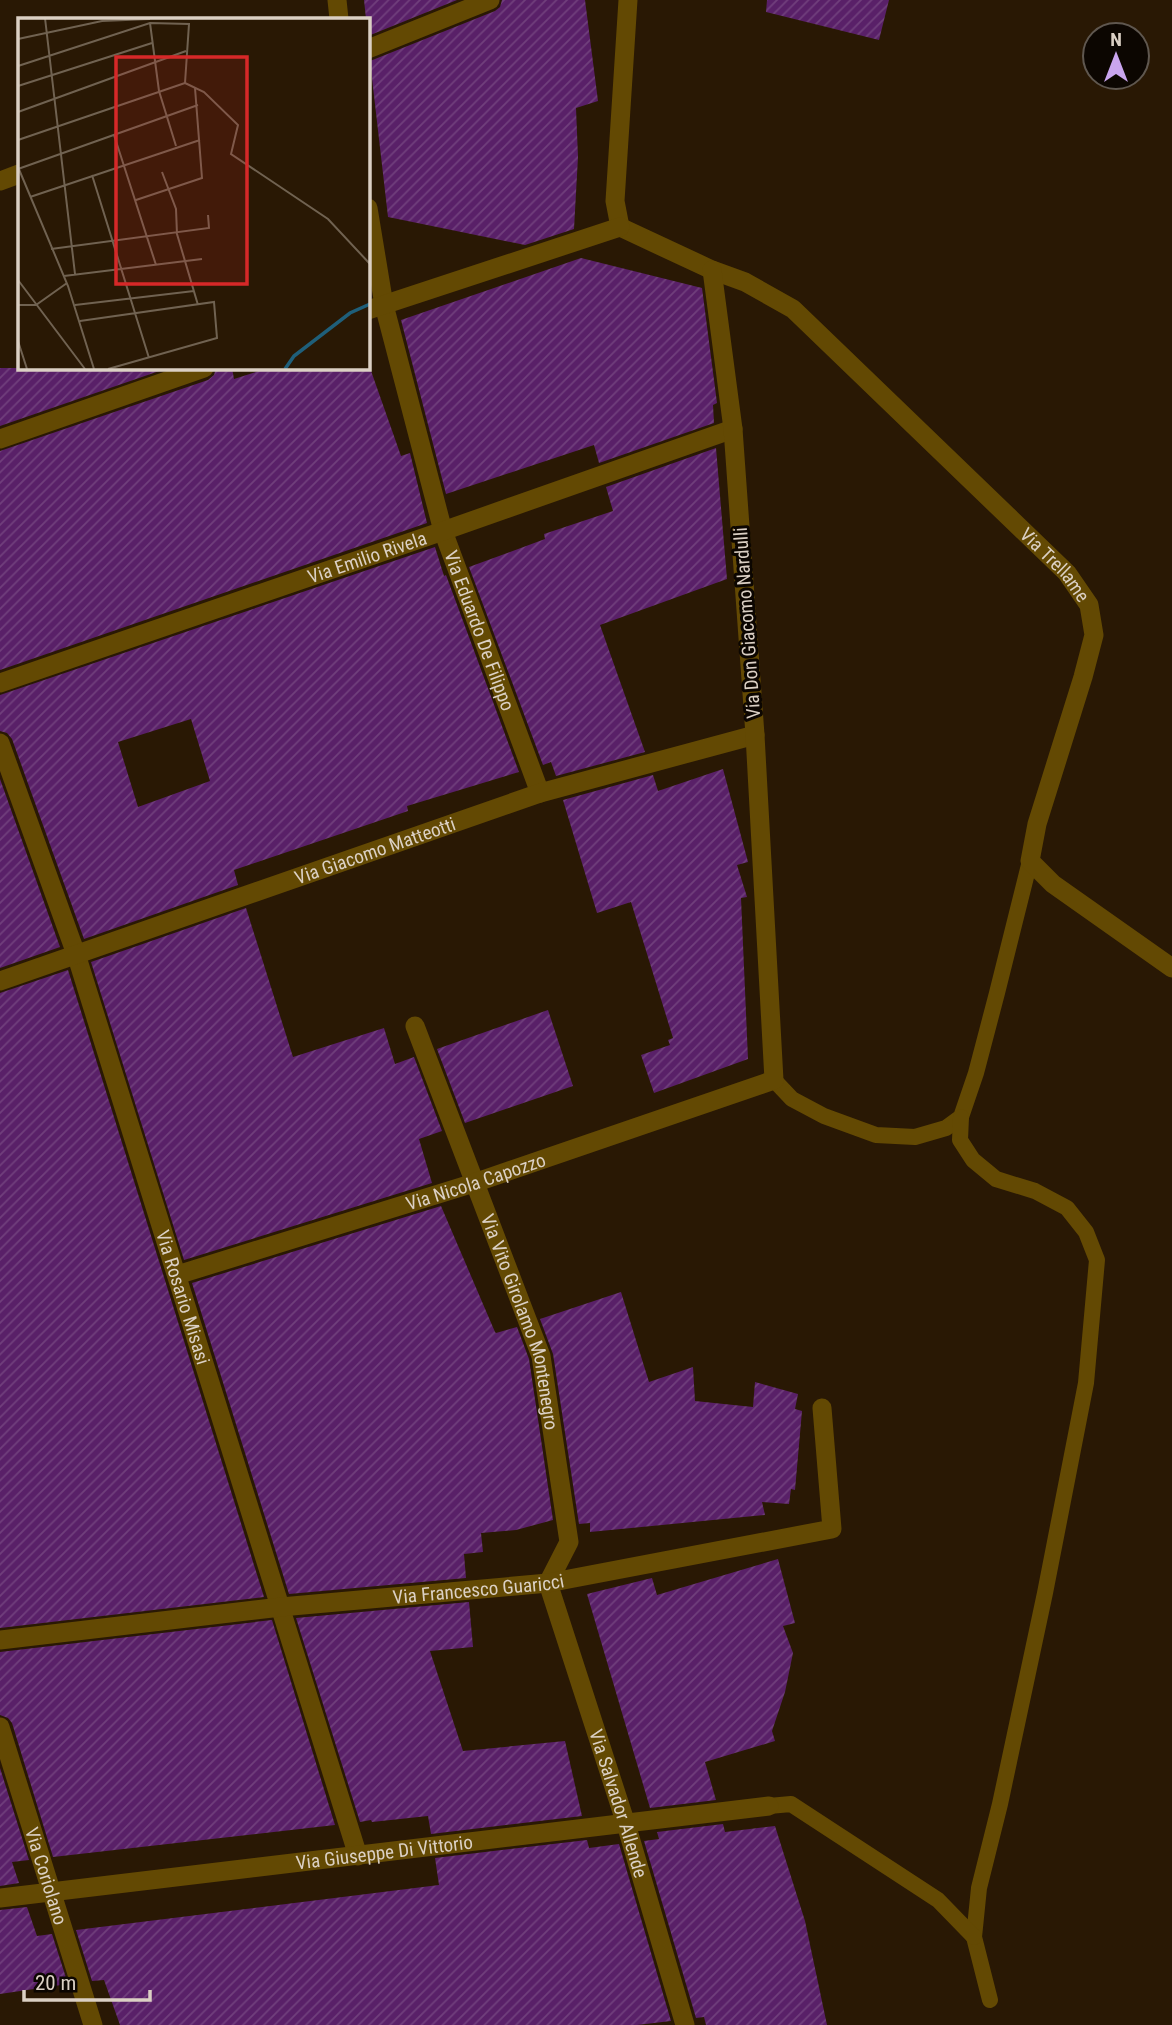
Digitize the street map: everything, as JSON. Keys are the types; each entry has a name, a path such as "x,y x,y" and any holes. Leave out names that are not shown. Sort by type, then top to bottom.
{"street":[{"path":"337,0 339,18"},
{"path":"369,50 490,0"},
{"path":"620,227 615,201 628,0"},
{"path":"0,181 18,174"},
{"name":"Via Eduardo De Filippo","path":"369,220 376,307 443,531 540,793"},
{"path":"376,307 620,227 712,270"},
{"name":"Via Don Giacomo Nardulli","path":"712,270 733,429 755,735 774,1080"},
{"name":"Via Trellame","path":"712,270 745,282 793,309 1067,573 1089,605 1094,635 1037,824 1030,861"},
{"path":"0,439 201,369"},
{"name":"Via Emilio Rivela","path":"0,683 733,429"},
{"name":"Via Giacomo Matteotti","path":"0,981 540,793 755,735"},
{"name":"Via Rosario Misasi","path":"0,743 76,954 358,1856"},
{"path":"1030,861 1053,884 1172,968"},
{"name":"Via Vito Girolamo Montenegro","path":"415,1026 541,1356 569,1542 548,1583"},
{"name":"Via Nicola Capozzo","path":"177,1275 474,1183 774,1080"},
{"name":"Via Francesco Guaricci","path":"0,1640 281,1607 548,1583 832,1529 822,1408"},
{"name":"Via Salvador Allende","path":"548,1583 626,1824 685,2025"},
{"name":"Via Coriolano","path":"0,1727 93,2025"},
{"name":"Via Giuseppe Di Vittorio","path":"0,1898 769,1806"}],"lane":[{"path":"990,2000 974,1937 979,1888 1043,1606 1086,1383 1097,1260 1086,1232 1067,1208 1035,1191 996,1179 973,1160 960,1140 961,1117 976,1073 1030,861"},
{"path":"774,1080 792,1099 824,1116 876,1135 915,1137 946,1128 961,1117"},
{"path":"769,1806 791,1804 939,1900 974,1937"}],"building":[{"path":"364,0 457,0 369,36 369,18 366,18"},
{"path":"502,0 585,0 598,101 576,108 578,157 574,229 525,245 388,217 370,61 495,11"},
{"path":"767,0 889,0 879,40 766,12"},
{"path":"581,258 702,288 717,403 713,405 714,423 599,463 594,445 446,494 401,320"},
{"path":"0,368 165,369 0,426"},
{"path":"370,368 401,456 410,453 427,523 0,670 0,451 208,380 216,369 232,369 234,379 265,369"},
{"path":"716,448 727,579 600,625 645,752 556,776 551,762 543,765 469,567 545,539 544,534 613,511 606,487"},
{"path":"435,547 519,772 407,806 408,811 234,870 238,885 84,939 12,739 7,733 0,731 0,695","holes":["191,719 210,781 138,807 118,742"]},
{"path":"723,769 748,862 737,865 747,897 741,898 748,1059 654,1093 641,1055 670,1045 668,1040 673,1038 631,902 597,913 563,800 653,775 658,791"},
{"path":"0,779 60,947 0,968"},
{"path":"246,908 293,1057 384,1028 395,1064 414,1057 442,1131 419,1139 432,1183 184,1260 91,962"},
{"path":"68,970 264,1597 0,1628 0,993"},
{"path":"548,1010 573,1086 465,1123 437,1049"},
{"path":"441,1206 495,1332 517,1327 529,1359 553,1520 516,1530 481,1533 483,1552 464,1554 466,1578 289,1594 192,1283"},
{"path":"621,1292 649,1382 693,1367 695,1401 753,1407 755,1382 798,1394 795,1409 802,1411 795,1490 791,1489 789,1504 762,1502 765,1515 590,1532 590,1523 579,1524 553,1354 540,1319"},
{"path":"778,1559 795,1623 783,1626 793,1653 785,1692 772,1731 775,1741 705,1762 716,1800 650,1808 587,1594 652,1578 657,1595"},
{"path":"469,1602 473,1647 430,1651 463,1751 565,1741 582,1816 431,1834 428,1816 360,1822 296,1618"},
{"path":"272,1620 335,1825 53,1857 12,1723 0,1715 0,1652"},
{"path":"0,1768 29,1860 12,1862 19,1883 0,1886"},
{"path":"723,1824 725,1832 775,1826 805,1921 827,2025 706,2025 704,2017 696,2018 644,1841 659,1839 657,1832"},
{"path":"587,1840 589,1848 619,1844 671,2021 637,2025 120,2025 104,1980 92,1981 76,1930 439,1885 435,1858"},
{"path":"27,1907 37,1936 52,1934 68,1984 0,1994 0,1910"}]}
